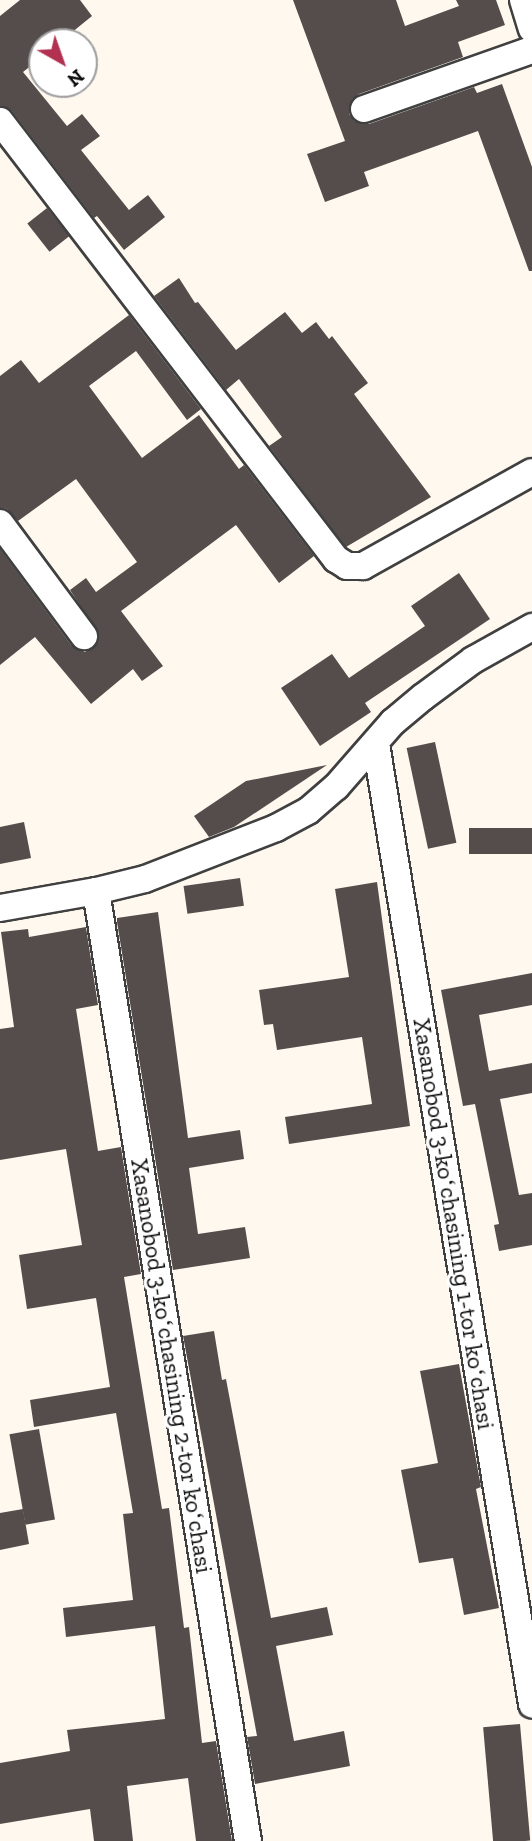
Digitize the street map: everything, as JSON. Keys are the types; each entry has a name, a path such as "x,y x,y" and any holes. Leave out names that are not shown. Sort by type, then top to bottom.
{"street":[{"path":"523,0 532,29"},
{"path":"365,109 532,50"},
{"path":"0,121 335,559 347,566 363,566 532,472"},
{"path":"0,523 84,636"},
{"path":"0,908 96,891 145,879 276,828 308,811 337,787 393,722 463,667 532,627"},
{"name":"Xasanobod 3-koʻchasining 1-tor koʻchasi","path":"376,744 532,1704"},
{"name":"Xasanobod 3-koʻchasining 2-tor koʻchasi","path":"96,891 248,1841"}],"building":[{"path":"20,0 80,0 92,16 77,28 28,28 28,68 23,72 28,78 28,98 44,98 67,126 82,114 100,136 81,150 129,210 148,195 165,217 124,250 97,216 94,218 12,111 0,106 0,16"},
{"path":"293,0 396,0 405,26 459,6 456,0 496,0 505,25 458,42 463,57 359,94 352,99 349,114 354,121 369,124 474,87 477,93 502,84 532,167 532,271 529,271 478,131 364,172 369,186 325,202 307,154 345,141"},
{"path":"47,208 69,236 49,252 27,223"},
{"path":"179,278 195,303 198,302 236,350 285,312 302,333 316,322 329,339 332,336 368,383 354,394 431,497 346,547 269,446 282,437 239,379 226,390 154,296"},
{"path":"129,315 201,409 187,420 136,351 89,386 142,458 199,415 239,469 244,465 314,556 279,583 236,525 121,611 163,666 142,681 133,669 91,704 35,637 0,665 0,549 71,645 85,652 98,643 99,634 70,590 86,578 96,592 137,562 76,479 18,521 7,509 0,508 0,376 21,360 39,383"},
{"path":"459,573 490,619 365,703 371,712 320,746 281,688 332,654 349,678 425,626 411,606"},
{"path":"435,742 456,843 428,849 407,748"},
{"path":"327,765 234,827 209,837 194,816 246,781"},
{"path":"24,822 31,858 0,864 0,827"},
{"path":"469,828 532,828 532,854 469,854"},
{"path":"240,878 244,906 187,914 184,886"},
{"path":"377,882 410,1126 289,1144 285,1117 372,1104 362,1037 277,1050 273,1024 264,1025 259,990 349,977 335,889"},
{"path":"158,912 188,1138 240,1130 244,1159 189,1168 198,1234 245,1227 250,1258 173,1270 117,922 117,918"},
{"path":"86,927 98,1005 76,1009 98,1151 121,1147 141,1274 124,1277 162,1509 169,1508 184,1628 189,1627 202,1743 216,1741 232,1841 196,1841 188,1778 127,1786 133,1841 94,1841 90,1809 0,1824 0,1763 70,1751 67,1730 165,1719 155,1626 66,1637 63,1608 133,1600 123,1514 133,1513 116,1413 34,1427 30,1400 110,1387 96,1298 27,1309 19,1255 82,1245 66,1149 0,1160 0,1029 14,1027 1,932 28,929 29,937"},
{"path":"532,973 532,1005 479,1015 489,1071 532,1063 532,1093 500,1099 519,1195 532,1193 532,1245 499,1251 494,1225 499,1224 475,1104 463,1106 441,990"},
{"path":"214,1331 222,1380 226,1379 271,1618 327,1607 333,1635 276,1646 294,1741 344,1731 350,1766 255,1784 247,1737 257,1736 183,1336"},
{"path":"459,1364 481,1487 476,1489 499,1608 464,1615 453,1558 419,1563 401,1470 438,1463 420,1371"},
{"path":"39,1429 55,1520 25,1525 9,1434"},
{"path":"23,1509 29,1544 0,1550 0,1513"},
{"path":"520,1724 530,1841 493,1841 483,1727"}]}
